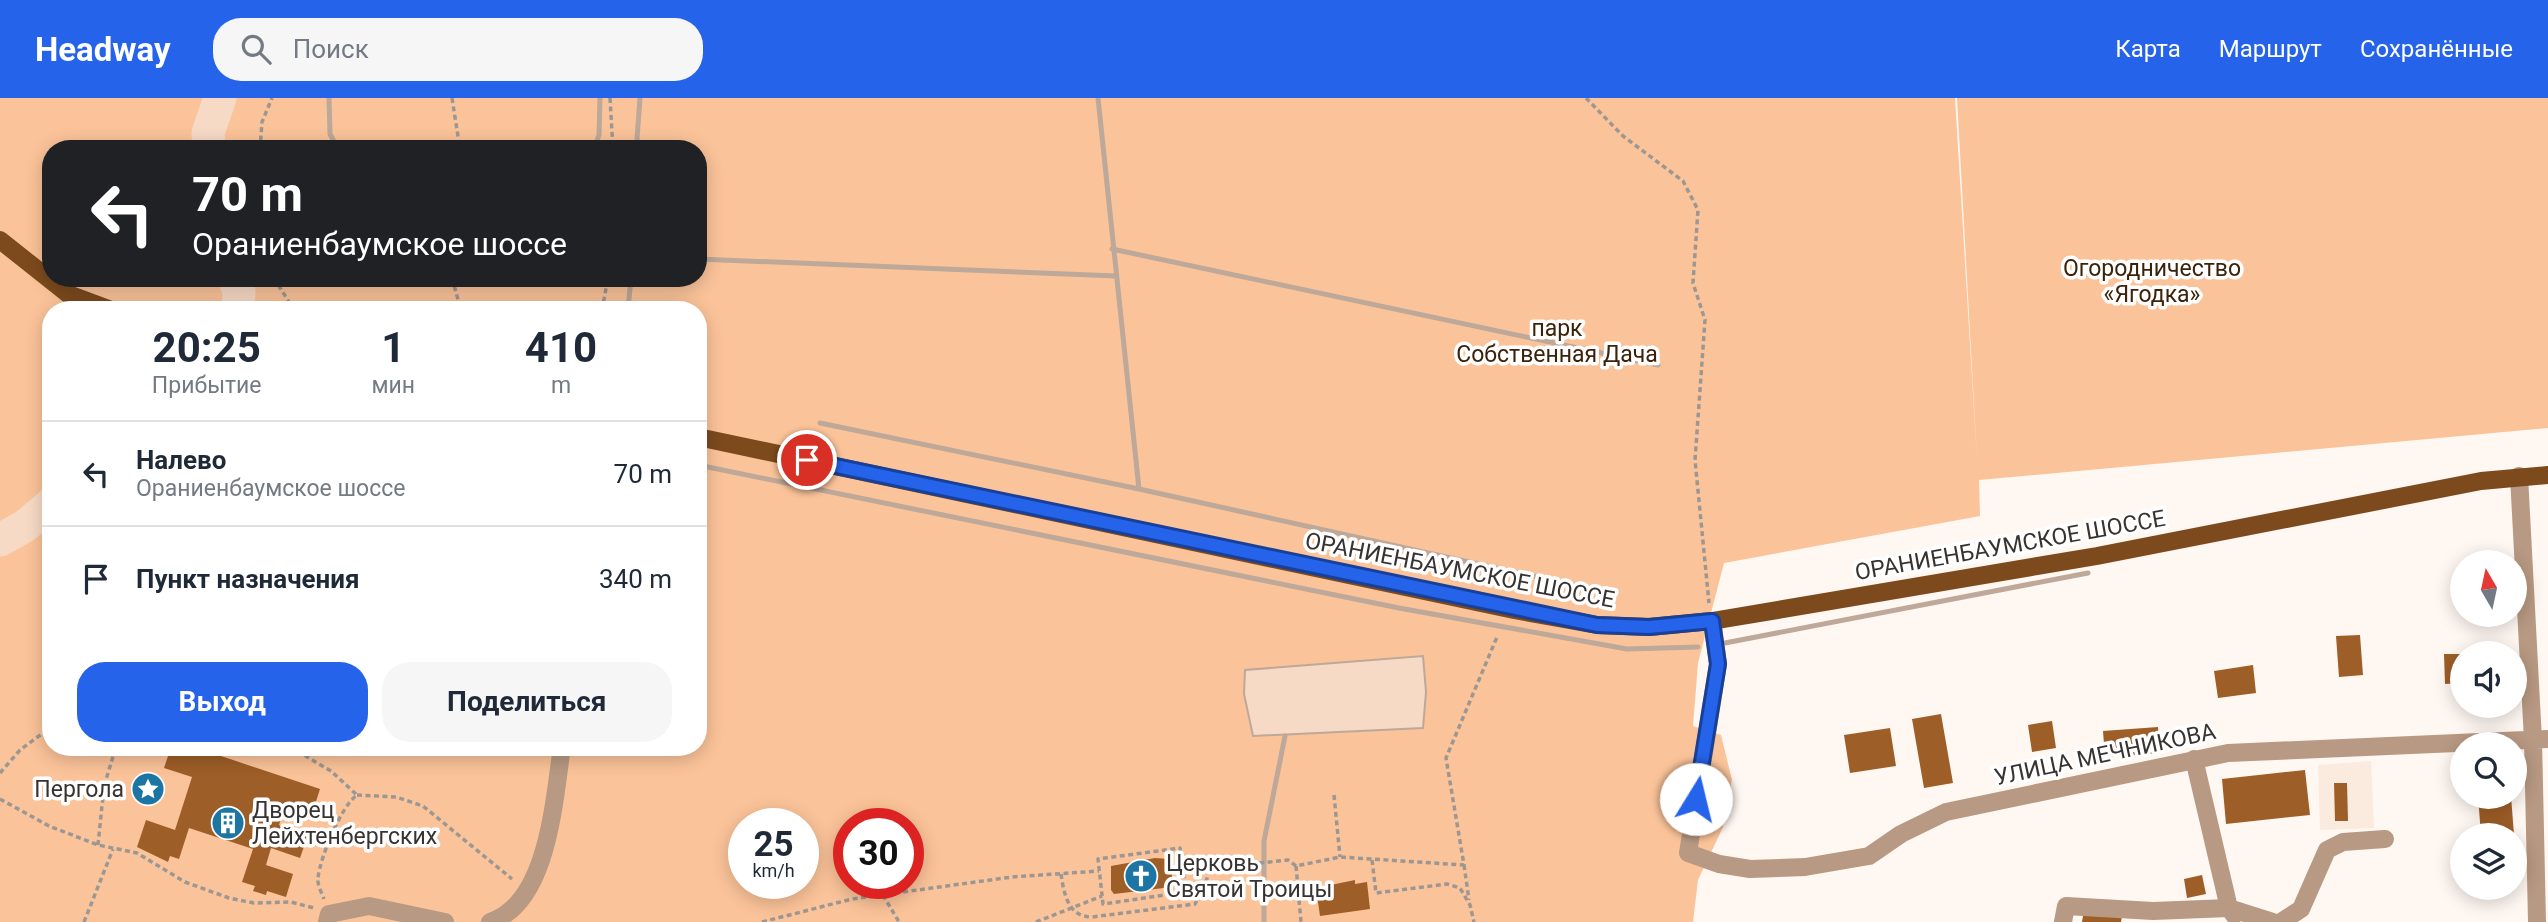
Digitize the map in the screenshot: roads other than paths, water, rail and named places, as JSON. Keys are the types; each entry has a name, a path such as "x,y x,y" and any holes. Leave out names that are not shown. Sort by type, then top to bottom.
{"main road":[{"path":"0,240 42,273"},
{"path":"59,287 68,294 87,301"},
{"name":"ОРАНИЕНБАУМСКОЕ ШОССЕ","path":"707,439 1597,625 1649,627 1712,621 2097,556 2519,476 2548,475"}],"street":[{"path":"2519,476 2540,740 2537,922"},
{"name":"УЛИЦА МЕЧНИКОВА","path":"1712,621 1718,664 1688,853 1719,864 1750,869 1805,867 1869,856 1902,834 1946,813 2228,753 2540,740"},
{"path":"492,922 525,892 537,872 554,812 561,756"},
{"path":"2194,759 2234,915"},
{"path":"2281,922 2301,909 2327,850 2343,842 2385,839"},
{"path":"328,918 369,906 445,922"},
{"path":"2063,922 2066,906 2234,915 2273,922"}],"waterway":[{"path":"208,140 208,133 220,98"},
{"path":"329,98 330,134 333,140"},
{"path":"597,140 600,98"},
{"path":"637,140 640,98"},
{"path":"1098,98 1139,489"},
{"path":"1112,249 1658,365"},
{"path":"707,259 1116,276"},
{"path":"237,287 238,301"},
{"path":"629,301 630,287"},
{"path":"820,423 1139,489 1582,587"},
{"path":"707,467 1399,608 1627,649 1698,647"},
{"path":"0,540 25,526 42,512"},
{"path":"1725,643 2088,573"},
{"path":"1264,922 1264,841 1285,736"}],"place":[{"name":"Пергола","path":"148,789"},
{"name":"Дворец Лейхтенбергских","path":"228,823"},
{"name":"Церковь Святой Троицы","path":"1141,876"}],"park label":[{"name":"Огородничество «Ягодка»","path":"2152,281"},
{"name":"парк Собственная Дача","path":"1557,341"}]}
